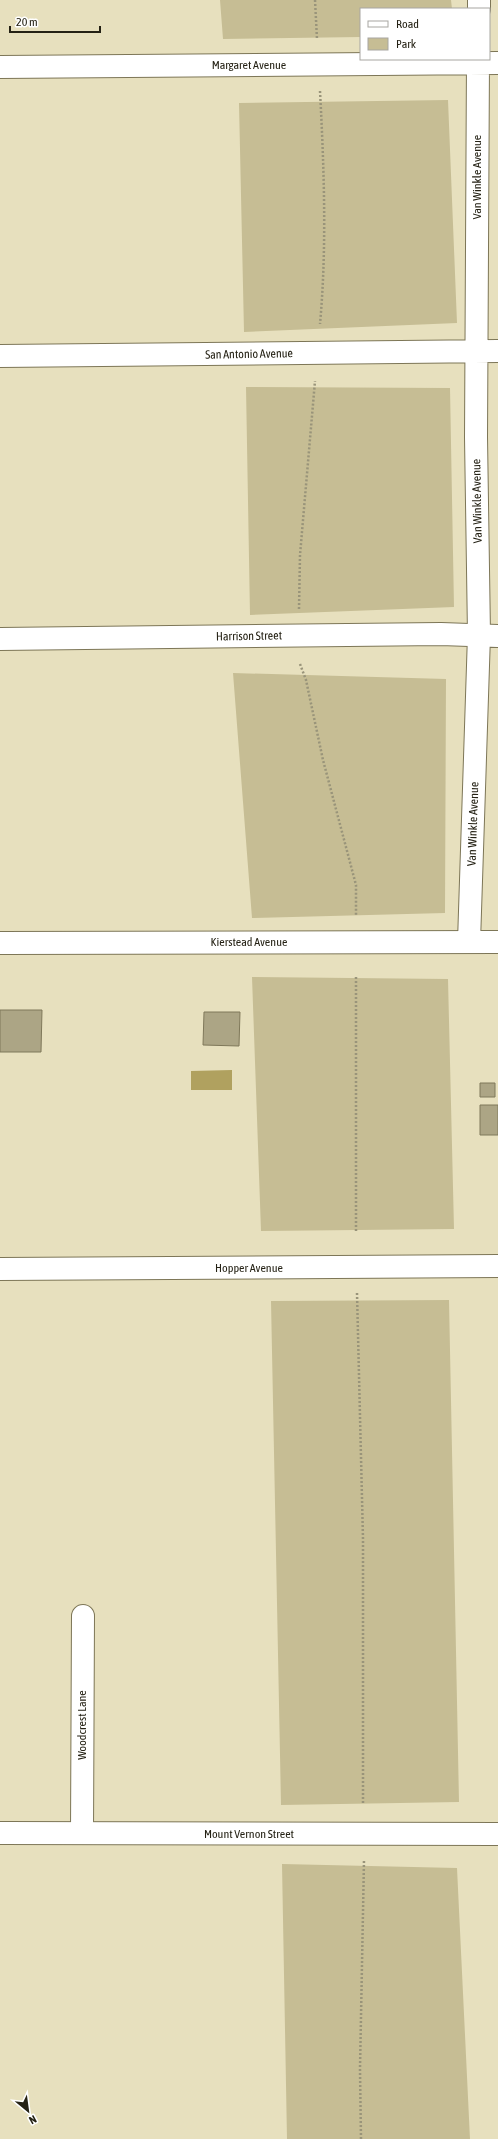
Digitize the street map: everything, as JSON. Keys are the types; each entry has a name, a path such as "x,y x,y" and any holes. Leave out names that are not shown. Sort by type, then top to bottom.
{"street":[{"name":"Margaret Avenue","path":"0,67 484,62"},
{"name":"Van Winkle Avenue","path":"469,942 488,636 484,62"},
{"name":"San Antonio Avenue","path":"0,356 487,351"},
{"name":"Harrison Street","path":"0,639 488,636"},
{"name":"Kierstead Avenue","path":"0,943 498,942"},
{"name":"Hopper Avenue","path":"0,1270 498,1266"},
{"name":"Woodcrest Lane","path":"82,1833 83,1616"},
{"name":"Mount Vernon Street","path":"0,1833 498,1834"}],"path":[{"path":"315,0 318,41"},
{"path":"320,89 325,182 323,290 320,324"},
{"path":"299,615 300,555 315,381"},
{"path":"300,664 306,680 323,760 356,885 356,918"},
{"path":"356,976 356,1231"},
{"path":"357,1290 363,1539 363,1805"},
{"path":"361,2139 360,2069 364,1855"}],"green space":[{"path":"220,0 451,0 452,8 360,8 360,37 223,39"},
{"path":"448,100 457,323 244,332 239,103"},
{"path":"246,387 450,388 454,607 250,615"},
{"path":"233,673 446,679 445,913 252,918"},
{"path":"252,977 448,979 454,1229 261,1231"},
{"path":"449,1300 459,1802 281,1805 271,1301"},
{"path":"282,1864 457,1868 470,2139 287,2139"}],"shaded area":[{"path":"232,1070 232,1090 191,1090 191,1071"}],"building":[{"path":"0,1010 42,1010 41,1052 0,1052"},
{"path":"204,1012 240,1012 239,1046 203,1045"},
{"path":"480,1083 495,1083 495,1097 480,1097"},
{"path":"480,1105 498,1105 498,1135 480,1135"}]}
